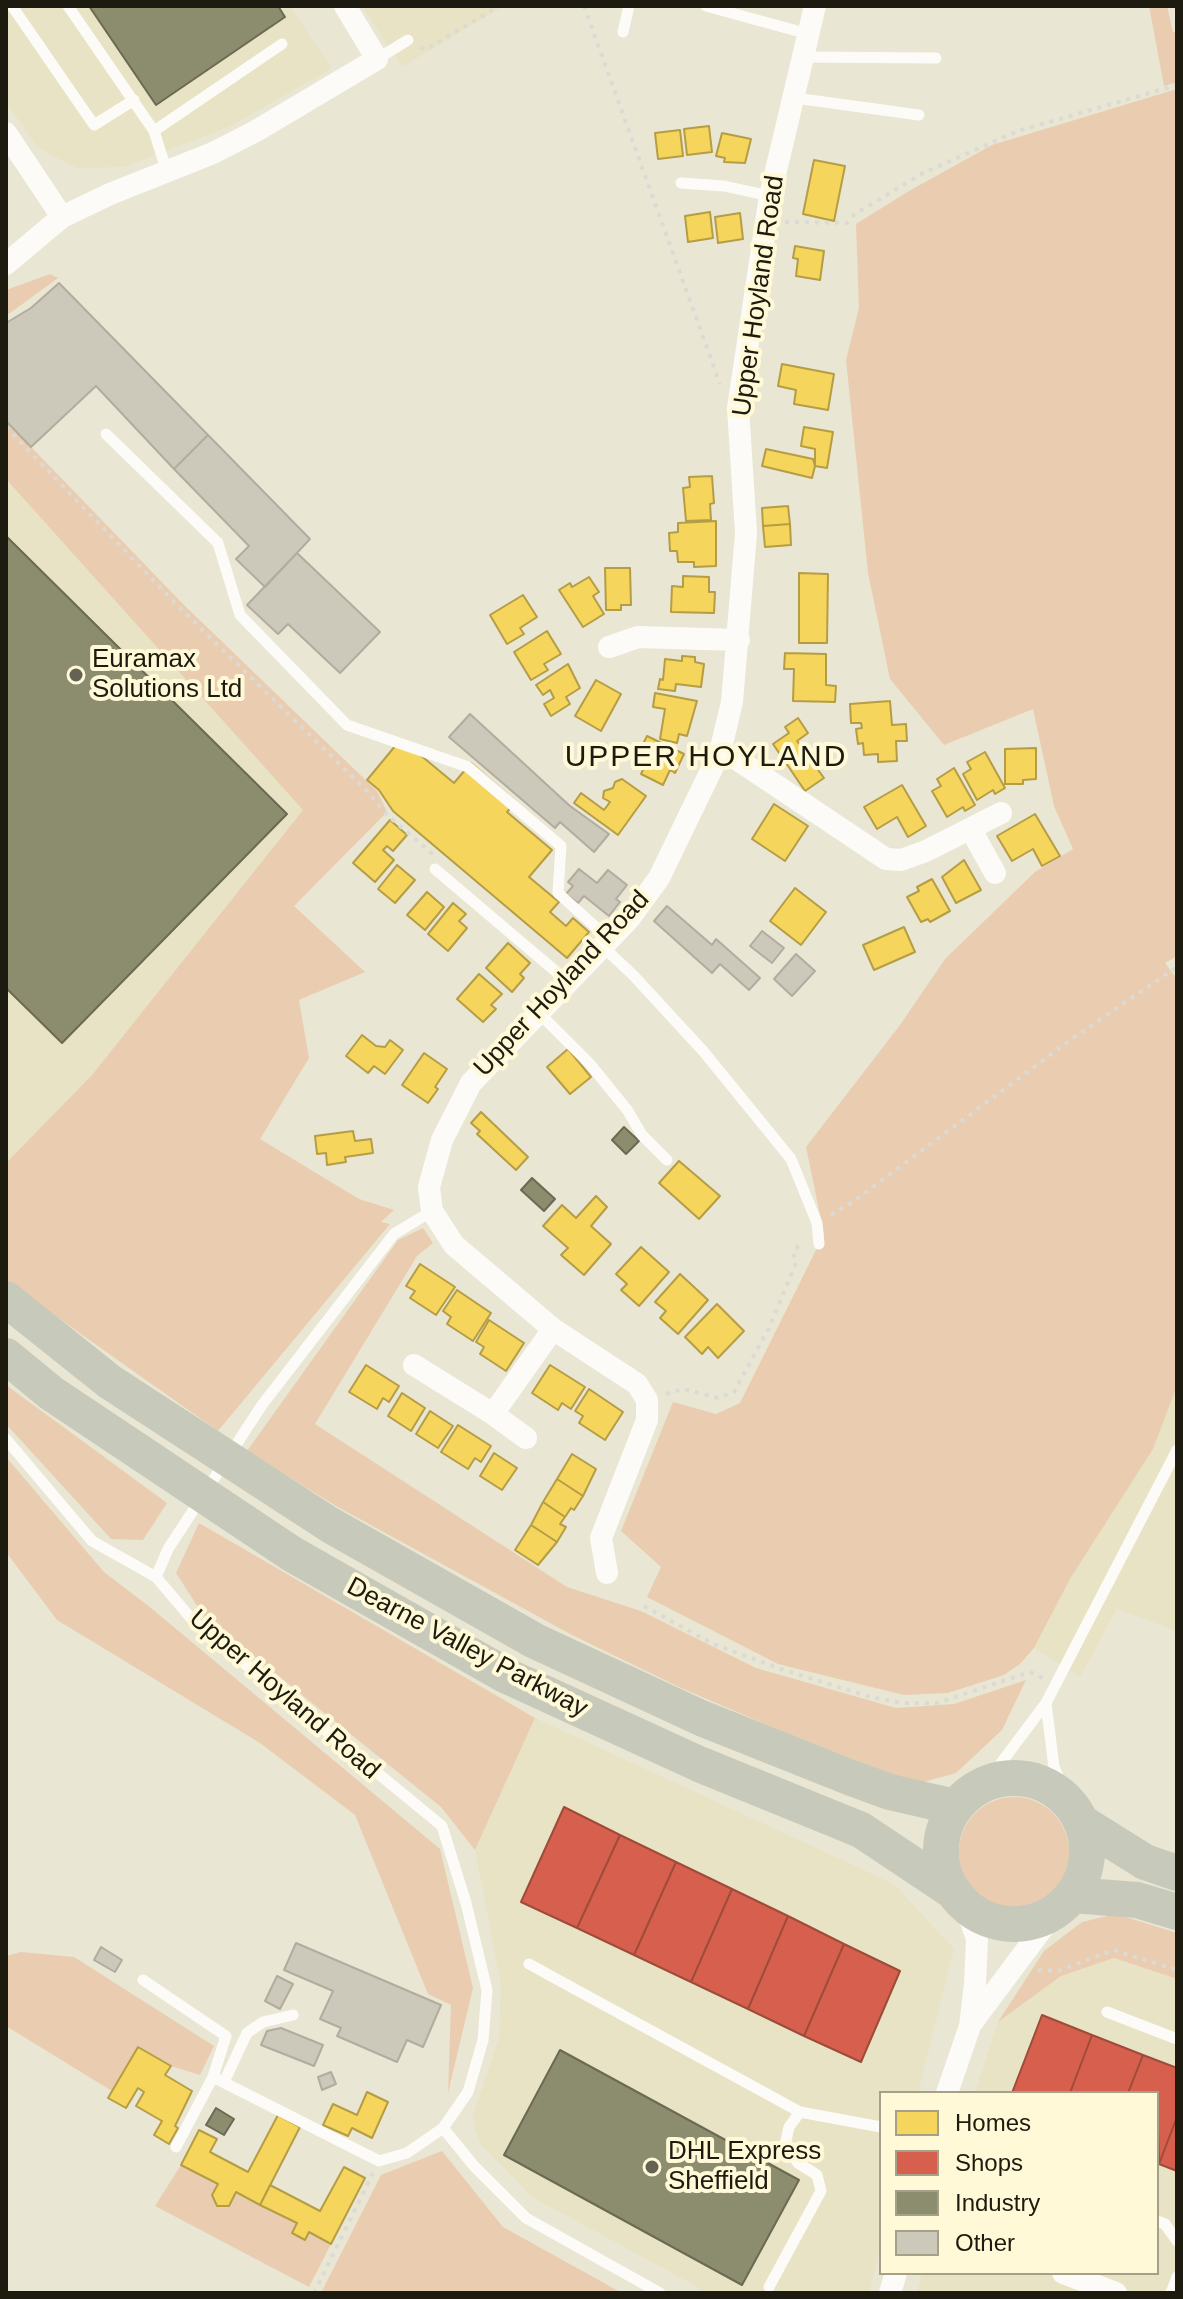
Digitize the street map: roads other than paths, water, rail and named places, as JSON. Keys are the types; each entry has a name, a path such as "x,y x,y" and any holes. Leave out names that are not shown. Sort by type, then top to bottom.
{"highway":[{"name":"Dearne Valley Parkway","path":"6,1299 110,1382 317,1517 535,1641 701,1718 834,1771 890,1792 955,1807"},
{"name":"Dearne Valley Parkway","path":"6,1356 51,1393 292,1554 507,1676 699,1764 861,1830 960,1899"},
{"path":"1075,1812 1086,1840 1087,1860 1082,1879 1063,1904 1032,1922 1009,1924 986,1919 960,1899 944,1873 941,1853 943,1832 955,1807 966,1795 986,1783 1007,1778 1030,1780 1051,1788 1075,1812 1145,1862 1177,1873"},
{"path":"1063,1904 1137,1900 1177,1912"}],"street":[{"path":"6,264 62,217 110,194 168,173 256,131 377,59 345,6"},
{"name":"Upper Hoyland Road","path":"432,1211 429,1187 442,1140 471,1083 629,919 659,878 720,752 732,702 746,533 738,408 770,196 815,6"},
{"path":"6,133 62,217"},
{"path":"609,647 638,637 739,640"},
{"path":"720,752 738,760 886,859 901,860 971,830 1001,813"},
{"path":"971,830 995,873"},
{"path":"432,1211 454,1245 553,1329 637,1384 647,1400 647,1420 601,1538 607,1573"},
{"path":"493,1414 553,1329"},
{"path":"414,1365 526,1438"},
{"path":"948,2091 970,2026 977,1939 960,1899"},
{"path":"970,2026 1063,1904"},
{"path":"1066,2275 1088,2288 1116,2293"}],"lane":[{"path":"12,6 94,125 134,100"},
{"path":"68,6 154,131 168,173"},
{"path":"623,32 629,6"},
{"path":"706,6 808,34"},
{"path":"377,59 408,40"},
{"path":"154,131 282,44"},
{"path":"803,57 936,58"},
{"path":"795,98 919,115"},
{"path":"681,183 724,186 770,196"},
{"path":"106,434 218,543 240,615 347,725 468,767 561,846 558,893 704,1052 791,1159 817,1223 819,1244"},
{"path":"440,867 567,981"},
{"path":"538,1011 590,1064 628,1111 642,1135 667,1160"},
{"path":"6,1439 92,1541 156,1577 168,1549 262,1405 394,1234 432,1211"},
{"path":"986,1783 1046,1703 1177,1450"},
{"name":"Upper Hoyland Road","path":"156,1577 195,1623 442,1826 466,1903 487,1990 483,2040 468,2092 443,2128"},
{"path":"1046,1703 1054,1767 1075,1812"},
{"path":"529,1964 800,2112 879,2127"},
{"path":"143,1980 226,2036 218,2079"},
{"path":"1107,2012 1177,2039"},
{"path":"176,2147 247,2033 263,2022 293,2015"},
{"path":"218,2079 379,2161 407,2153 443,2128 474,2166 526,2218 660,2293"},
{"path":"769,2287 821,2191 817,2175 798,2163 785,2145 789,2127 800,2112"},
{"path":"1159,2222 1165,2224 1177,2241"},
{"path":"1171,2293 1177,2277"}],"place":[{"name":"Euramax Solutions Ltd","path":"76,675"},
{"name":"DHL Express Sheffield","path":"652,2167"}],"district":[{"name":"UPPER HOYLAND","path":"706,758"}]}
